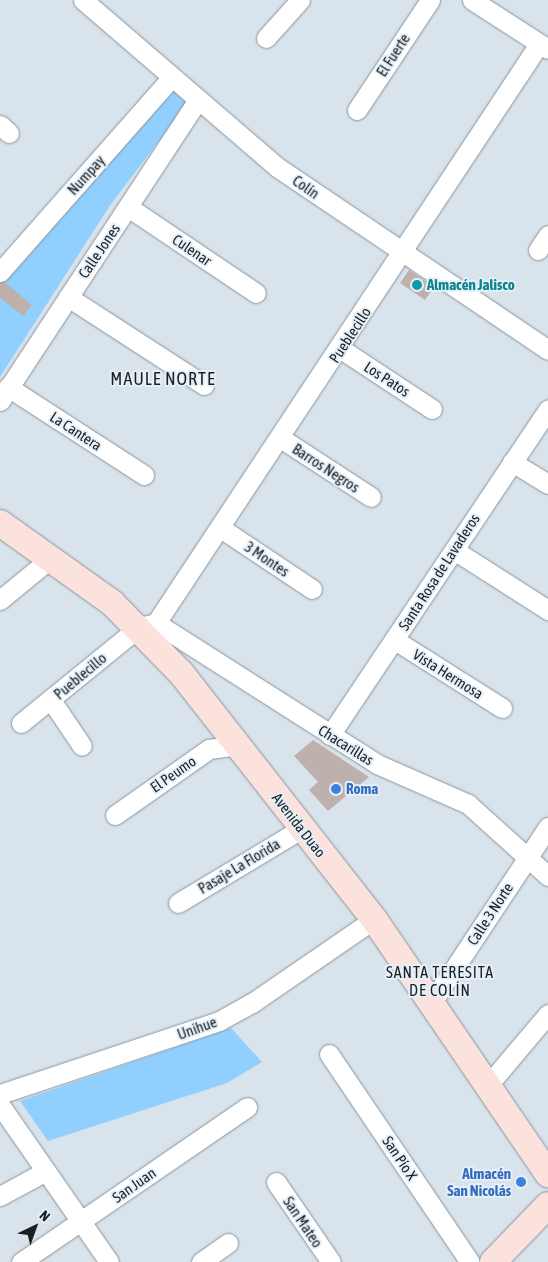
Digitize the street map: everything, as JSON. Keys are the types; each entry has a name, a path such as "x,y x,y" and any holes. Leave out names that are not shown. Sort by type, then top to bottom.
{"street":[{"name":"Colín","path":"83,0 198,101 277,166 548,350"},
{"path":"266,38 300,0"},
{"name":"El Fuerte","path":"357,110 430,0"},
{"path":"472,0 544,46"},
{"name":"Pueblecillo","path":"20,723 148,625 222,530 403,253 544,46"},
{"name":"Numpay","path":"0,272 172,77"},
{"name":"Calle Jones","path":"4,394 198,101"},
{"name":"Culenar","path":"128,207 256,293"},
{"path":"68,297 204,385"},
{"name":"Los Patos","path":"341,349 432,409"},
{"name":"La Cantera","path":"4,394 144,475"},
{"name":"Santa Rosa de Lavaderos","path":"330,735 548,409"},
{"name":"Barros Negros","path":"282,439 371,497"},
{"path":"512,462 548,484"},
{"name":"Avenida Duao","path":"0,523 148,625 236,745 374,920 432,1002 548,1174"},
{"name":"3 Montes","path":"222,530 312,589"},
{"path":"454,550 548,610"},
{"path":"0,600 51,558"},
{"name":"Chacarillas","path":"148,625 391,772 468,804 548,876"},
{"name":"Vista Hermosa","path":"394,640 502,708"},
{"path":"50,700 82,746"},
{"name":"El Peumo","path":"115,815 210,748 236,745"},
{"name":"Calle 3 Norte","path":"432,1002 548,827"},
{"name":"Pasaje La Florida","path":"178,903 301,829"},
{"name":"Unihue","path":"0,1094 219,1021 252,1003 374,920"},
{"path":"488,1085 548,1014"},
{"name":"San Pío X","path":"329,1054 470,1262"},
{"path":"0,1105 109,1262"},
{"name":"San Juan","path":"21,1262 247,1107"},
{"path":"0,1196 46,1171"},
{"name":"San Mateo","path":"276,1182 330,1262"},
{"path":"496,1261 548,1205"},
{"path":"201,1262 228,1243"}],"shaded area":[{"path":"171,88 187,104 111,204 0,377 0,279"},
{"path":"231,1028 262,1062 227,1083 48,1141 20,1101"}],"building":[{"name":"Almacén Jalisco","path":"409,270 434,287 425,300 400,283"},
{"path":"4,282 32,305 23,316 0,298 0,283"},
{"path":"313,740 369,777 328,811 309,790 318,782 294,756"}],"place":[{"name":"Almacén Jalisco","path":"417,285"},
{"name":"Roma","path":"336,789"},
{"name":"Almacén San Nicolás","path":"521,1182"}],"district":[{"name":"MAULE NORTE","path":"163,379"},
{"name":"SANTA TERESITA DE COLÍN","path":"440,981"}]}
